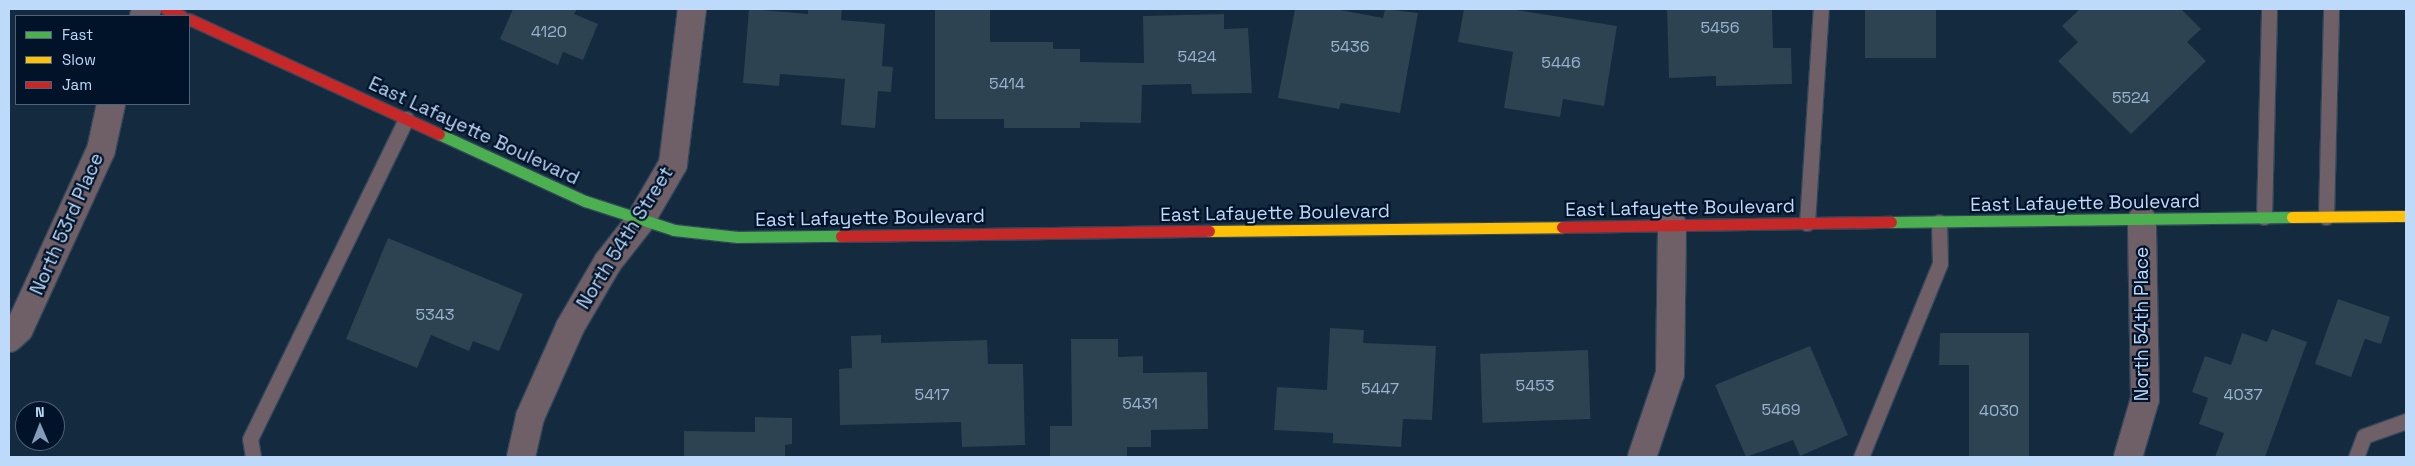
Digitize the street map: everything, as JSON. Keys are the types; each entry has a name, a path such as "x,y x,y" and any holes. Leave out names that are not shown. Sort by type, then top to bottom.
{"street":[{"path":"166,9 180,15"},
{"name":"North 54th Street","path":"520,457 530,417 570,327 608,262 640,222 674,164 692,9"},
{"name":"East Lafayette Boulevard","path":"190,20 585,201 640,222 674,230 738,237 2406,216"},
{"name":"North 53rd Place","path":"9,338 19,329 101,150 111,105"},
{"name":"North 54th Place","path":"2128,457 2145,399 2141,343 2142,220"},
{"path":"1642,457 1670,374 1672,225"}],"lane":[{"path":"1807,223 1821,9"},
{"path":"2264,217 2269,9"},
{"path":"2326,217 2331,9"},
{"path":"253,457 250,438 406,119"},
{"path":"1861,457 1940,263 1939,222"},
{"path":"2356,457 2364,436 2406,421"}],"building":[{"path":"513,9 577,9 574,14 598,24 583,60 563,52 558,65 500,39"},
{"path":"749,9 808,14 808,9 842,9 841,20 885,24 882,66 893,67 891,92 878,91 875,128 841,125 845,79 780,74 779,86 743,83"},
{"path":"935,9 990,9 990,42 1053,42 1053,49 1080,49 1080,62 1144,63 1143,16 1224,14 1224,29 1248,28 1252,93 1192,94 1191,84 1142,85 1141,123 1080,122 1080,128 1004,128 1004,119 935,119"},
{"path":"1295,9 1335,9 1383,18 1385,9 1418,13 1400,113 1341,103 1339,109 1278,98"},
{"path":"1464,9 1510,9 1617,26 1604,106 1563,99 1560,117 1504,108 1513,52 1458,42"},
{"path":"1667,9 1772,9 1773,48 1791,48 1792,84 1716,86 1716,76 1669,78"},
{"path":"1865,9 1936,9 1936,58 1865,58"},
{"path":"2080,9 2181,9 2201,29 2187,42 2206,61 2131,134 2058,61 2078,42 2062,26"},
{"path":"388,238 523,294 499,351 473,341 469,351 431,335 417,368 346,339"},
{"path":"2338,299 2390,317 2381,344 2365,339 2351,377 2315,364"},
{"path":"1330,328 1364,330 1363,343 1436,346 1432,420 1403,419 1401,447 1333,443 1333,433 1274,430 1277,387 1327,390"},
{"path":"2272,329 2307,342 2265,457 2215,457 2224,433 2199,424 2208,398 2192,392 2205,356 2231,365 2242,333 2267,342"},
{"path":"1940,333 2029,333 2029,457 1969,457 1969,365 1939,365"},
{"path":"881,335 881,343 987,340 988,364 1023,364 1025,445 962,447 961,422 840,425 839,369 852,368 851,336"},
{"path":"1071,339 1118,339 1118,357 1143,356 1143,373 1207,372 1208,429 1151,430 1151,447 1127,447 1127,457 1050,457 1050,426 1072,426"},
{"path":"1810,346 1848,435 1800,456 1793,440 1746,457 1715,385"},
{"path":"1588,350 1590,419 1482,423 1480,354"},
{"path":"755,417 792,418 792,444 785,445 785,457 684,457 684,431 755,432"}],"traffic: fast":[{"path":"439,134 585,201 674,230 738,237 841,236"},
{"path":"1891,222 2292,217"}],"traffic: slow":[{"path":"2292,217 2406,216"},
{"path":"1209,231 1562,227"}],"traffic: jam":[{"path":"166,9 180,15"},
{"path":"190,19 439,134"},
{"path":"1562,227 1891,222"},
{"path":"841,236 1209,231"}]}
